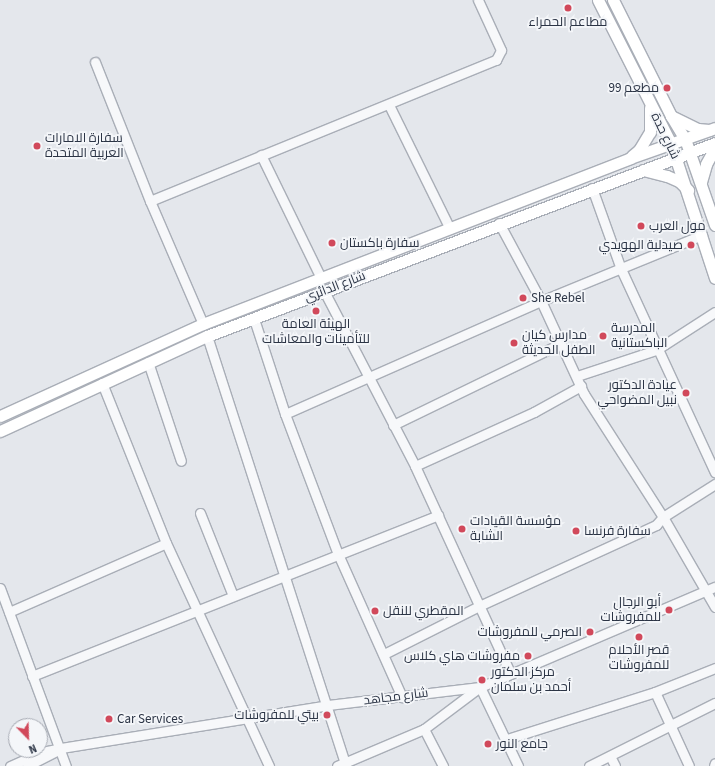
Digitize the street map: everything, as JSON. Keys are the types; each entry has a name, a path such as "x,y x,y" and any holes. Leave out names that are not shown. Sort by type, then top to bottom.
{"main road":[{"name":"شارع حدة","path":"598,0 650,107 671,144 689,191 715,278"},
{"name":"شارع حدة","path":"613,0 671,116 686,139 715,225"},
{"path":"630,158 639,150 650,132 650,107"},
{"path":"671,116 698,129 712,129"},
{"name":"شارع الدائري","path":"0,417 203,324 450,230 630,158 712,129"},
{"name":"شارع الدائري","path":"1,431 102,383 207,336 499,223 715,143"},
{"path":"701,185 706,164 715,148"},
{"path":"642,170 667,176 679,181 689,191"},
{"path":"203,324 207,336"},
{"path":"11,411 7,418 9,423 14,425"},
{"path":"0,417 5,424 1,431"}],"street":[{"path":"150,200 389,105 496,60 501,50 478,0"},
{"path":"95,62 150,200 203,324"},
{"path":"389,105 450,230"},
{"path":"260,155 321,278"},
{"path":"592,188 621,269 656,350 715,472"},
{"path":"499,223 541,301 581,386 657,511 663,516 711,589 715,607"},
{"path":"285,414 368,379 541,301 702,235"},
{"path":"324,291 368,379 415,466 510,674"},
{"path":"577,376 656,350 715,312"},
{"path":"254,319 285,414 338,554 402,697"},
{"path":"207,336 328,705 343,765 424,729 480,687 507,739 518,766"},
{"path":"393,425 560,344"},
{"path":"148,362 181,461"},
{"path":"102,383 166,543 198,609 245,718 270,766"},
{"path":"415,466 534,412 581,386"},
{"path":"384,654 480,606 656,525 663,516 715,484"},
{"path":"200,513 233,596"},
{"path":"32,676 438,515"},
{"path":"9,612 166,543"},
{"path":"0,588 32,676 61,748 66,766"},
{"name":"شارع مجاهد","path":"10,766 42,752 61,748 328,705 480,687 711,589"},
{"path":"507,739 655,692 715,668"},
{"path":"655,692 688,766"},
{"path":"589,766 715,703"},
{"path":"424,729 443,766"},
{"name":"شارع مجاهد","path":"27,766 61,748"},
{"path":"610,756 615,766"}],"place":[{"name":"مطاعم الحمراء","path":"568,8"},
{"name":"مطعم 99","path":"667,88"},
{"name":"سفارة الامارات العربية المتحدة","path":"37,146"},
{"name":"مول العرب","path":"641,226"},
{"name":"سفارة باكستان","path":"332,243"},
{"name":"صيدلية الهويدي","path":"691,245"},
{"name":"She Rebel","path":"523,298"},
{"name":"الهيئة العامة للتأمينات والمعاشات","path":"316,311"},
{"name":"المدرسة الباكستانية","path":"603,336"},
{"name":"مدارس كيان الطفل الحديثة","path":"514,343"},
{"name":"عيادة الدكتور نبيل المضواحي","path":"686,393"},
{"name":"مؤسسة القيادات الشابة","path":"462,529"},
{"name":"سفارة فرنسا","path":"576,531"},
{"name":"أبو الرجال للمفروشات","path":"669,610"},
{"name":"المقطري للنقل","path":"375,611"},
{"name":"الصرمي للمفروشات","path":"590,632"},
{"name":"قصر الأحلام للمفروشات","path":"639,637"},
{"name":"مفروشات هاي كلاس","path":"528,656"},
{"name":"مركز الدكتور أحمد بن سلمان","path":"482,680"},
{"name":"بيتي للمفروشات","path":"327,715"},
{"name":"Car Services","path":"109,719"},
{"name":"جامع النور","path":"488,744"}]}
